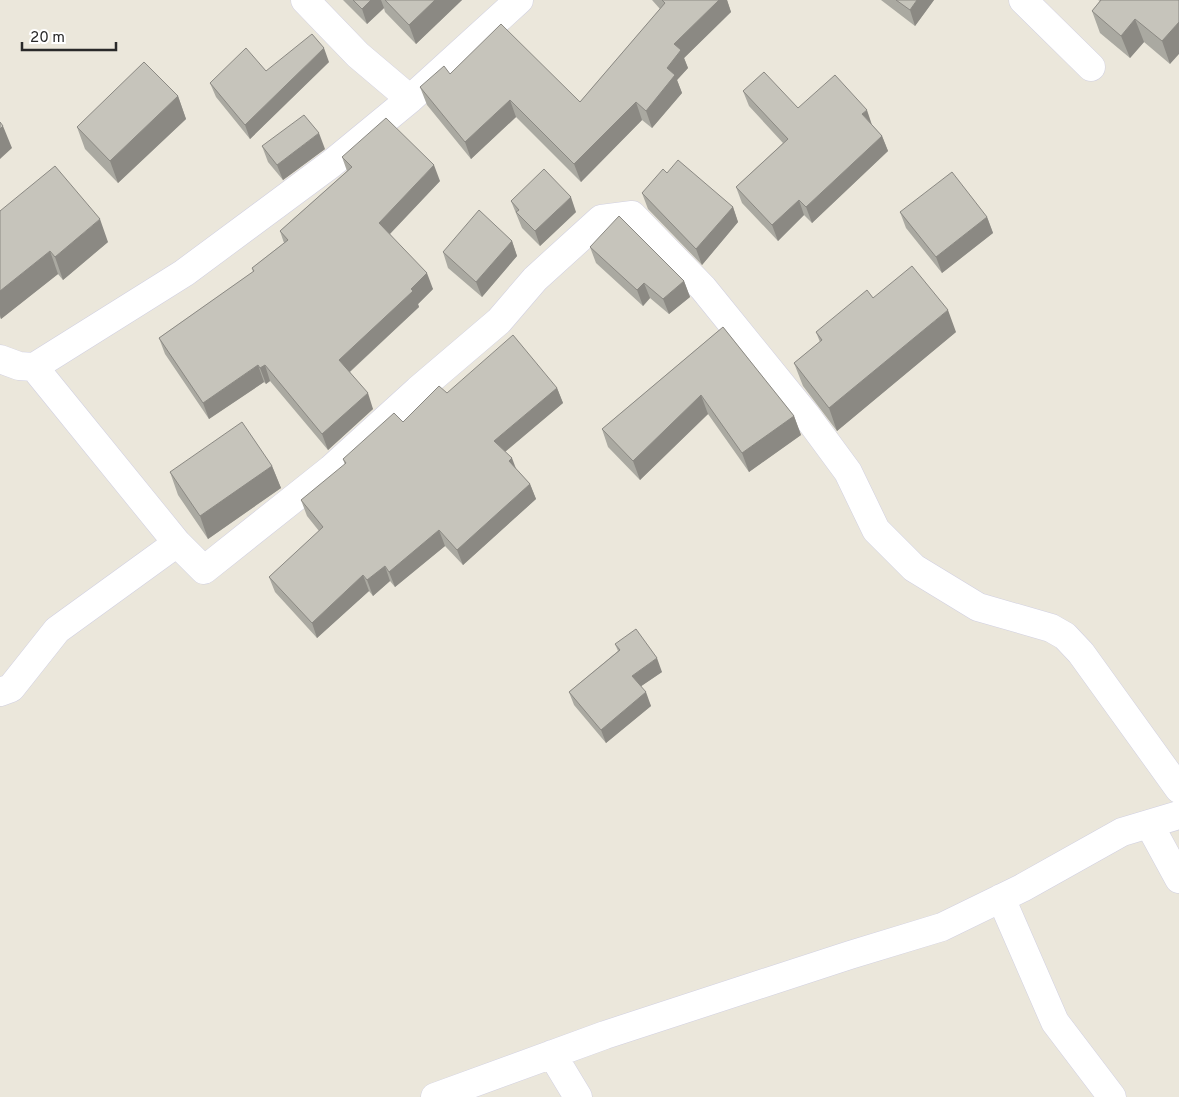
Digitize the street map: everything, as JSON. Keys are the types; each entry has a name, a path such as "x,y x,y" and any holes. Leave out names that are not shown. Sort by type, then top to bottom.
{"street":[{"path":"304,0 358,54 410,99"},
{"path":"0,359 19,366 34,367 184,273 331,164 410,99 519,0"},
{"path":"1023,0 1091,66"},
{"path":"34,367 177,543 204,570 331,469 418,390 499,321 535,279 601,220 632,216 703,288 806,415 848,472 876,530 914,568 978,607 1051,628 1065,636 1082,652 1179,789"},
{"path":"0,692 11,688 57,630 177,543"},
{"path":"435,1097 552,1054 841,958 942,927 1001,898 1122,832 1179,815"},
{"path":"1149,824 1179,879"},
{"path":"1001,898 1055,1022 1112,1097"},
{"path":"552,1054 578,1097"}],"building":[{"path":"353,0 371,0 362,9"},
{"path":"385,0 435,0 409,25"},
{"path":"662,0 719,0 674,44 681,50 667,68 675,75 646,111 636,102 574,164 510,100 465,142 420,87 444,66 450,74 501,24 580,102 665,3"},
{"path":"896,0 917,0 910,10"},
{"path":"1101,0 1179,0 1179,22 1162,41 1135,19 1121,36 1092,11"},
{"path":"312,34 324,48 245,125 210,83 246,48 266,71"},
{"path":"144,62 178,96 110,161 77,127"},
{"path":"764,72 798,108 835,75 867,110 862,114 882,136 806,207 799,200 772,225 736,187 788,139 743,91"},
{"path":"304,115 319,133 277,165 262,146"},
{"path":"386,118 434,165 379,223 427,273 411,289 413,291 339,360 368,393 322,434 265,365 260,368 258,365 203,403 159,338 254,271 252,268 288,240 280,231 352,167 342,157"},
{"path":"678,160 733,207 696,249 642,193 663,169 667,173"},
{"path":"55,166 100,219 55,257 50,251 0,291 0,211"},
{"path":"544,169 571,197 535,231 516,212 519,210 511,201"},
{"path":"952,172 987,217 936,257 900,212"},
{"path":"479,210 512,241 476,282 443,252"},
{"path":"619,216 684,281 663,299 644,283 637,290 590,247"},
{"path":"912,266 948,310 829,408 794,363 822,340 816,332 867,290 873,298"},
{"path":"723,327 794,416 742,453 701,395 633,461 602,429"},
{"path":"513,335 557,388 494,441 512,458 509,461 530,484 457,550 439,530 389,572 385,566 367,580 363,575 312,623 269,577 323,527 301,500 346,463 343,459 394,413 403,422 439,386 447,393"},
{"path":"242,422 272,466 200,516 170,472"},
{"path":"636,629 657,658 632,676 646,692 601,730 569,692 620,650 615,644"}]}
